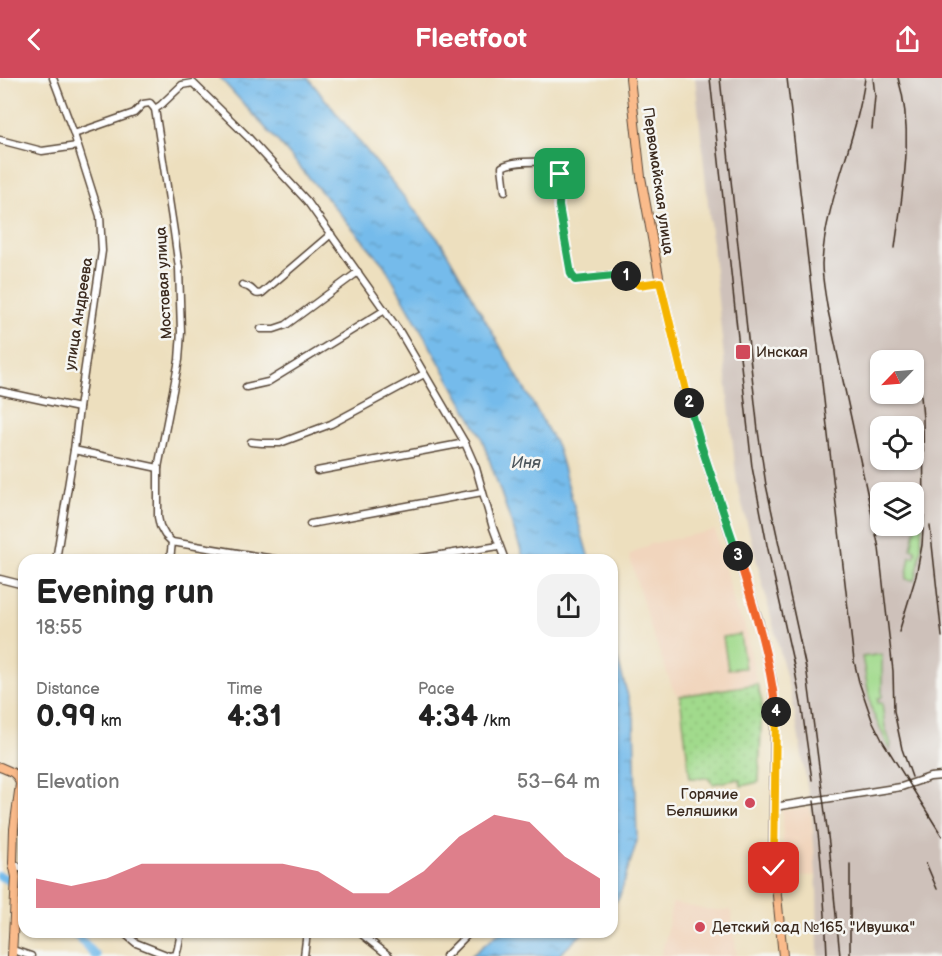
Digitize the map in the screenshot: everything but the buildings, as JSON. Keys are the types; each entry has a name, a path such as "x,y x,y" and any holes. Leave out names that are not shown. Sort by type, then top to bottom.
{"main road":[{"name":"Первомайская улица","path":"630,78 641,177 660,282 682,377 758,619 772,681 776,711 774,868 783,956"},
{"path":"0,767 18,777"},
{"path":"12,953 16,877 13,863 14,829 18,799"}],"street":[{"name":"улица Андреева","path":"53,78 74,134 100,216 102,251 57,554"},
{"path":"74,134 134,113 143,104 150,103 155,109 182,85 193,83 247,136 307,201 400,332 465,443 476,468 502,554"},
{"name":"Мостовая улица","path":"155,109 174,232 181,332 175,387 159,468 158,517 165,535 172,542"},
{"path":"0,140 42,151 77,146"},
{"path":"505,191 502,167 554,161 560,169 559,206 571,274 575,280 624,275 639,285 660,282"},
{"path":"242,285 249,287 254,293 262,293 331,234"},
{"path":"261,329 274,329 286,325 358,272"},
{"path":"246,387 268,382 385,310"},
{"path":"251,442 280,442 330,424 424,374"},
{"path":"0,391 79,408"},
{"path":"317,471 465,443"},
{"path":"74,450 159,468"},
{"path":"310,524 482,492"},
{"path":"171,554 172,542 244,554"},
{"path":"448,554 499,546"},
{"path":"0,579 18,584"},
{"path":"774,807 901,787 930,777 942,776"},
{"path":"13,863 18,866"},
{"path":"130,938 136,943 169,956 176,955 180,938"},
{"path":"304,956 306,938"},
{"path":"366,938 389,956"},
{"path":"446,956 464,938"},
{"path":"12,953 31,956"}],"shaded area":[{"name":"Инская","path":"695,78 942,78 942,956 818,956 817,890 812,815 793,703 737,484"},
{"path":"715,530 736,612 744,623 757,684 679,696 673,689 651,629 629,555 650,544"},
{"path":"810,808 816,875 784,878 782,810"},
{"name":"Детский сад №165, \"Ивушка\"","path":"672,903 709,910 731,910 737,956 660,956"}],"green space":[{"path":"914,536 921,536 921,551 914,580 906,579 910,556 914,557 916,553 911,548"},
{"path":"740,634 745,668 728,669 723,637"},
{"path":"882,654 882,697 878,698 878,703 882,703 885,727 891,744 890,750 872,711 862,657"},
{"path":"757,684 762,702 759,782 741,786 740,779 713,784 708,778 690,778 680,696"}],"water":[{"name":"Иня","path":"220,78 308,78 442,244 557,446 588,554 522,554 481,436 384,265"},
{"path":"618,661 634,717 637,841 619,898"},
{"path":"493,938 578,938 558,956 471,956"}],"waterway":[{"path":"0,876 18,884"},
{"path":"80,938 96,956"}],"railway":[{"path":"710,78 752,467 794,666 812,780"},
{"path":"720,78 758,431 766,485 807,673 829,844 840,956"},
{"path":"787,78 854,661 872,720 882,740 942,836"},
{"path":"865,78 855,125 829,217 824,240 822,269 827,306 879,548 893,671 894,711 902,749 912,777"},
{"path":"872,129 875,96 873,78"},
{"path":"895,248 906,163 906,120 898,78"},
{"path":"899,632 916,576 922,545 924,514 922,404"},
{"path":"930,526 942,637"},
{"path":"814,801 819,839 827,956"},
{"path":"926,863 937,889"},
{"path":"850,864 850,956"}],"place":[{"name":"Инская","path":"743,352"},
{"name":"Горячие Беляшики","path":"750,803"},
{"name":"Детский сад №165, \"Ивушка\"","path":"700,927"}],"route":[{"path":"560,174 559,206 571,274 575,280 624,275 639,285 660,282 701,445 758,619 772,681 776,711 774,868"}]}
